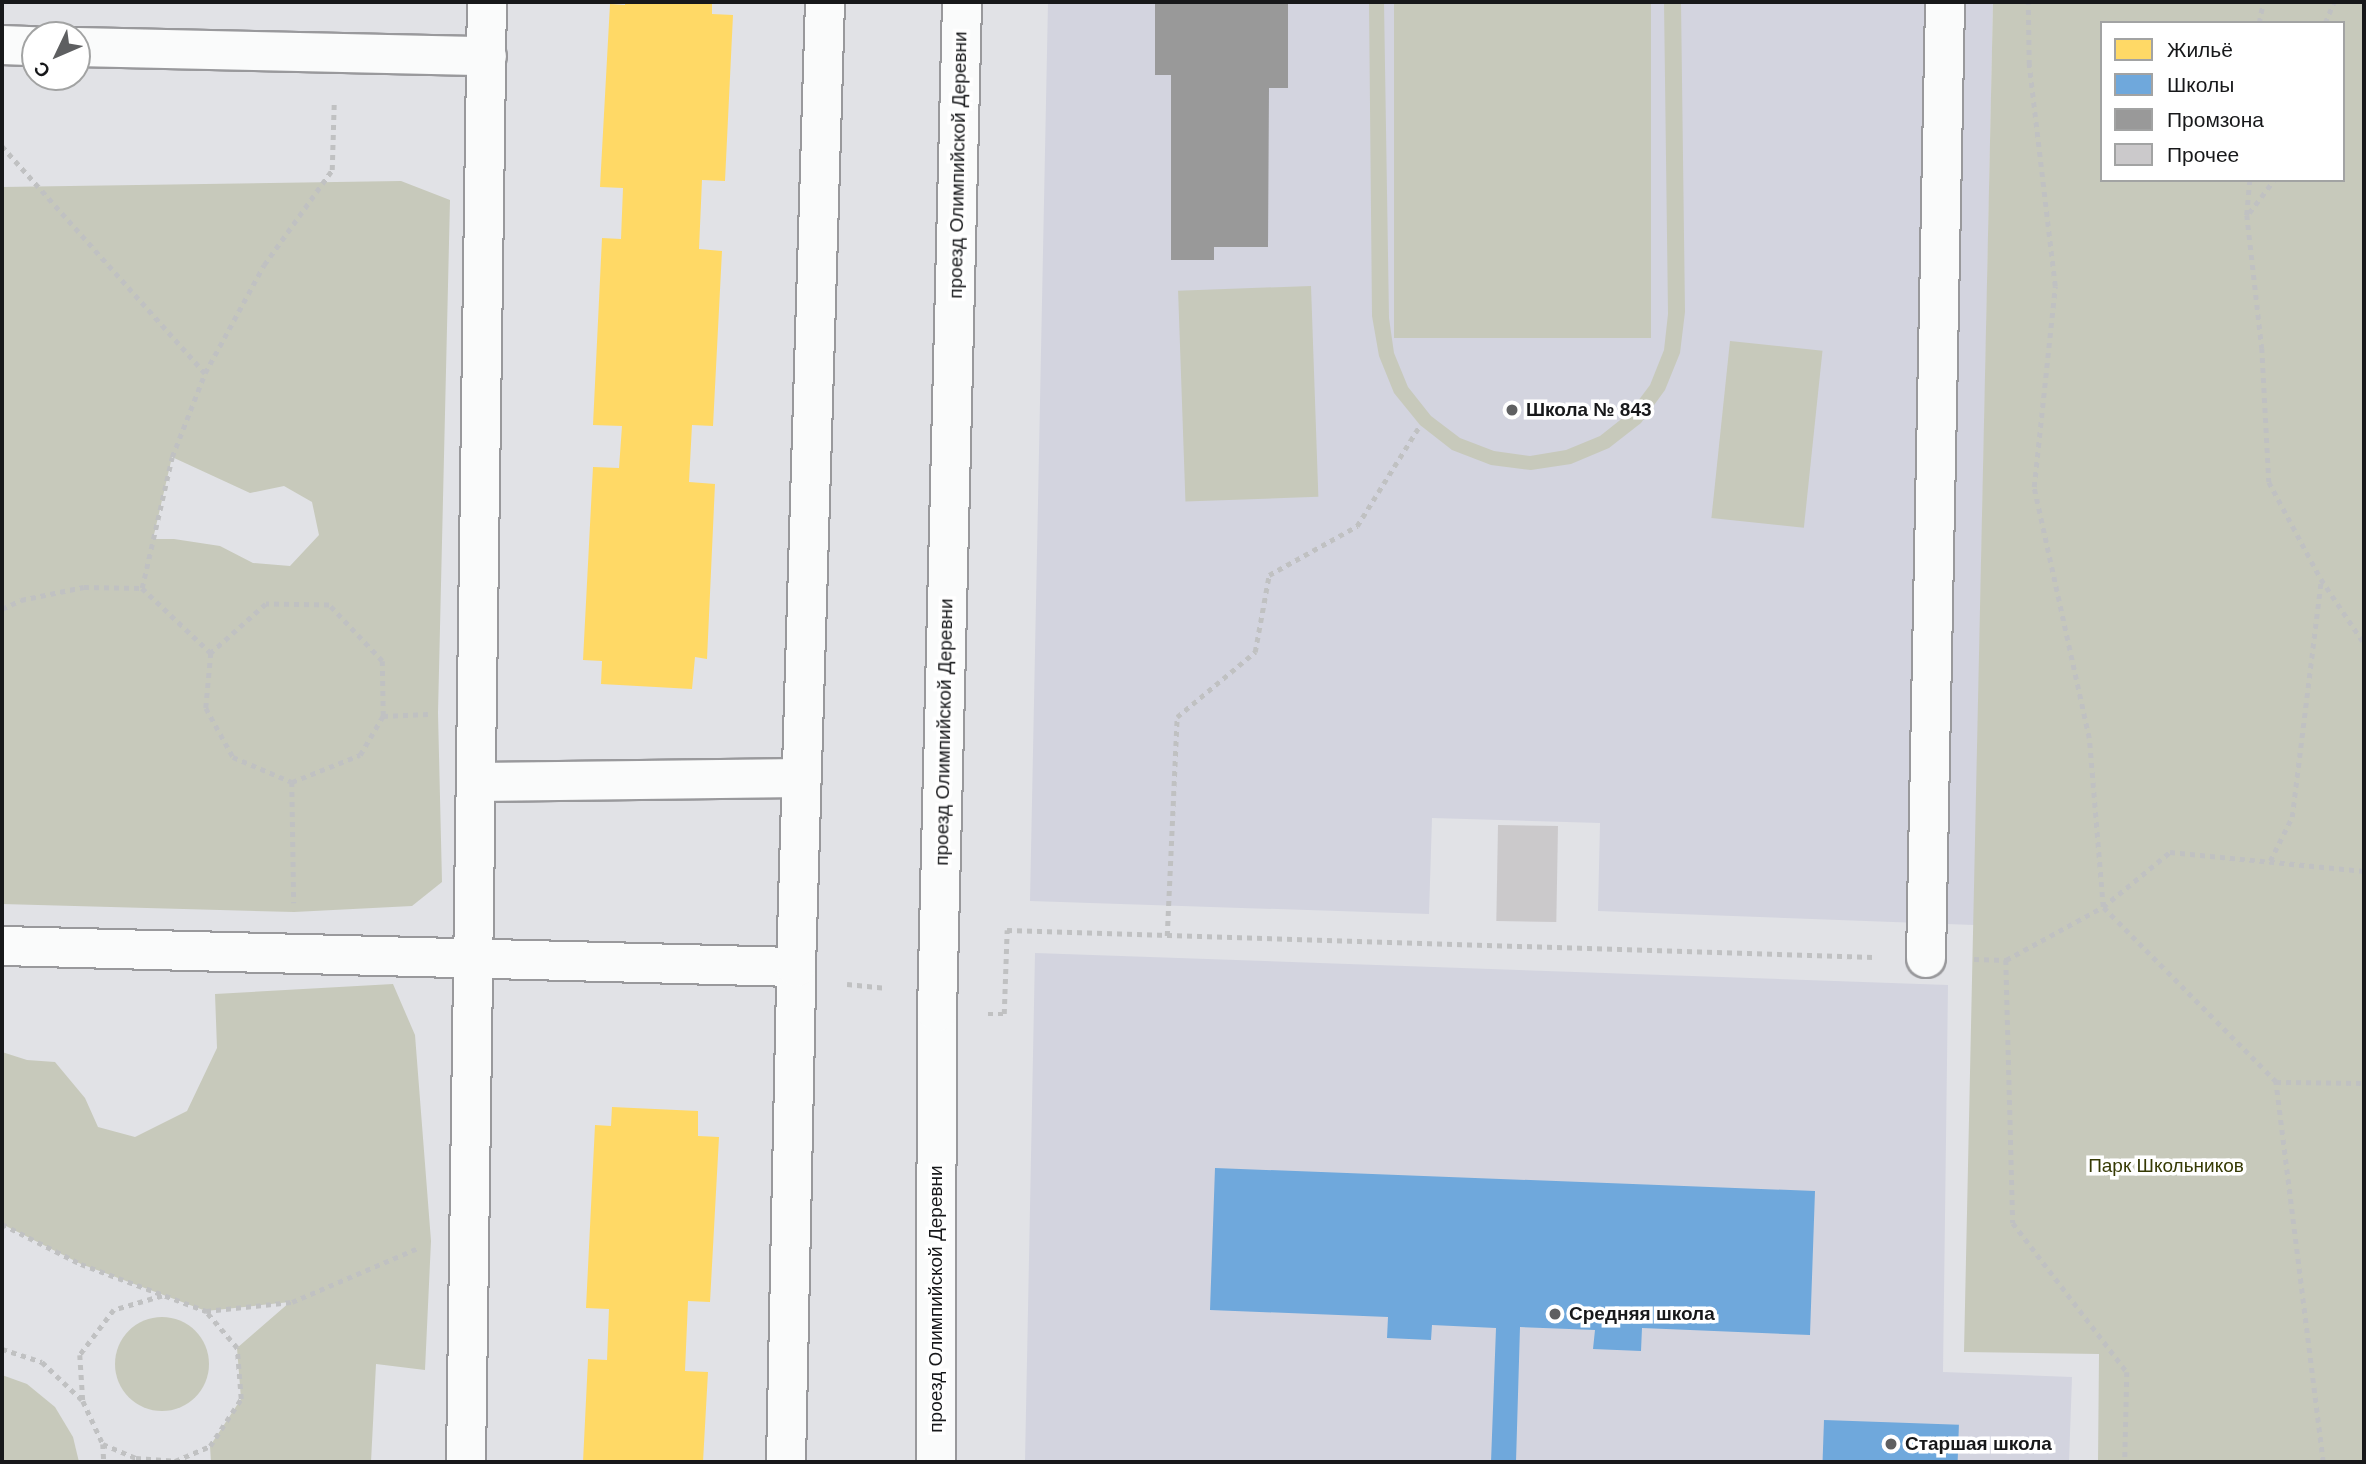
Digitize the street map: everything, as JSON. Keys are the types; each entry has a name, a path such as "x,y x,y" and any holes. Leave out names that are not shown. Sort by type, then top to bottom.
{"street":[{"path":"466,1462 487,2"},
{"path":"786,1462 796,967 825,2"},
{"name":"проезд Олимпийской Деревни","path":"936,1462 937,1012 962,2"},
{"path":"1926,958 1945,2"},
{"path":"2,46 21,46"},
{"path":"91,47 487,55"},
{"path":"477,782 802,778"},
{"path":"2,946 796,967"}],"path":[{"path":"2028,2 2029,65 2055,286 2034,486 2089,738 2104,907 2276,1082 2323,1462"},
{"path":"2259,21 2263,2"},
{"path":"2326,21 2334,2"},
{"path":"142,588 172,457 205,373 264,265 332,170 336,53"},
{"path":"2,146 205,373"},
{"path":"2249,182 2247,215 2262,348 2269,482 2321,579 2364,643"},
{"path":"2247,215 2272,182"},
{"path":"1167,936 1177,717 1255,652 1269,575 1357,526 1420,425"},
{"path":"2269,862 2292,817 2321,579"},
{"path":"2,609 21,600 84,587 142,588 211,653"},
{"path":"266,604 329,605 382,661 383,716 360,755 292,782 233,757 206,708 211,653 266,604"},
{"path":"292,782 295,955"},
{"path":"2125,1462 2127,1372 2013,1223 2006,960 2104,907 2170,852 2364,871"},
{"path":"1007,930 1926,958"},
{"path":"2276,1082 2364,1083"},
{"path":"2,1224 81,1265 206,1311 292,1301 401,1258 471,1219"},
{"path":"104,1462 103,1444 83,1401 80,1355 114,1310 162,1296"},
{"path":"103,1444 135,1458 175,1462 210,1446 241,1399 237,1348 206,1311"},
{"path":"2,1349 41,1362 83,1401"}],"shaded area":[{"name":"Школа № 843","path":"1048,2 1993,2 1974,925 1598,911 1600,823 1432,818 1429,914 1030,901"},
{"path":"1035,953 1948,985 1943,1372 2072,1377 2069,1462 1025,1462"}],"green space":[{"path":"1369,2 1384,2 1389,318 1394,353 1408,387 1431,416 1460,438 1494,451 1530,456 1566,450 1600,436 1629,413 1650,385 1664,350 1668,314 1664,2 1681,2 1685,312 1680,353 1665,390 1641,423 1609,448 1571,464 1531,470 1491,465 1452,450 1420,425 1394,393 1379,356 1372,316"},
{"path":"1394,2 1651,2 1651,338 1394,338"},
{"name":"Парк Школьников","path":"1993,2 2364,2 2364,1462 2098,1462 2099,1354 1964,1352"},
{"path":"401,181 450,200 438,713 442,882 412,906 294,912 2,904 2,187","holes":["172,457 250,493 284,486 312,502 319,535 290,566 253,563 220,546 174,539 153,539"]},
{"path":"1311,286 1318,497 1185,502 1178,291"},
{"path":"1730,341 1822,351 1804,528 1711,518"},
{"path":"393,984 415,1035 431,1241 425,1370 376,1364 371,1462 211,1462 210,1446 241,1399 237,1348 290,1302 206,1311 81,1264 2,1224 2,1052 27,1060 55,1062 85,1098 98,1127 135,1137 187,1111 217,1048 215,994"},
{"path":"162,1317 180,1321 195,1331 205,1346 209,1364 205,1382 195,1397 180,1407 162,1411 144,1407 129,1397 119,1382 115,1364 119,1346 129,1331 144,1321"},
{"path":"2,1375 27,1384 55,1407 73,1437 79,1462 2,1462"}],"building: Жильё":[{"path":"625,2 712,2 712,14 733,15 725,181 702,180 699,249 722,251 713,426 692,425 689,482 715,484 707,659 695,657 692,689 601,684 602,661 583,660 593,467 619,468 622,426 593,425 602,238 621,239 623,188 600,187 610,4 625,5"},
{"path":"612,1107 698,1111 698,1136 719,1137 710,1302 688,1301 685,1371 708,1372 703,1462 583,1462 588,1359 607,1360 609,1309 586,1308 595,1125 611,1126"}],"building: Школы":[{"name":"Средняя школа","path":"1215,1168 1815,1191 1810,1335 1642,1328 1641,1351 1593,1349 1595,1330 1520,1327 1516,1462 1491,1462 1496,1328 1432,1325 1431,1340 1387,1338 1388,1317 1210,1310"},
{"name":"Старшая школа","path":"1824,1420 1959,1425 1958,1462 1823,1462"}],"building: Промзона":[{"path":"1155,2 1288,2 1288,88 1269,88 1268,247 1214,247 1214,260 1171,260 1171,75 1155,75"}],"building: Прочее":[{"path":"1498,825 1558,826 1556,922 1496,921"}],"place":[{"name":"Школа № 843","path":"1512,410"},
{"name":"Средняя школа","path":"1555,1314"},
{"name":"Старшая школа","path":"1891,1444"}]}
